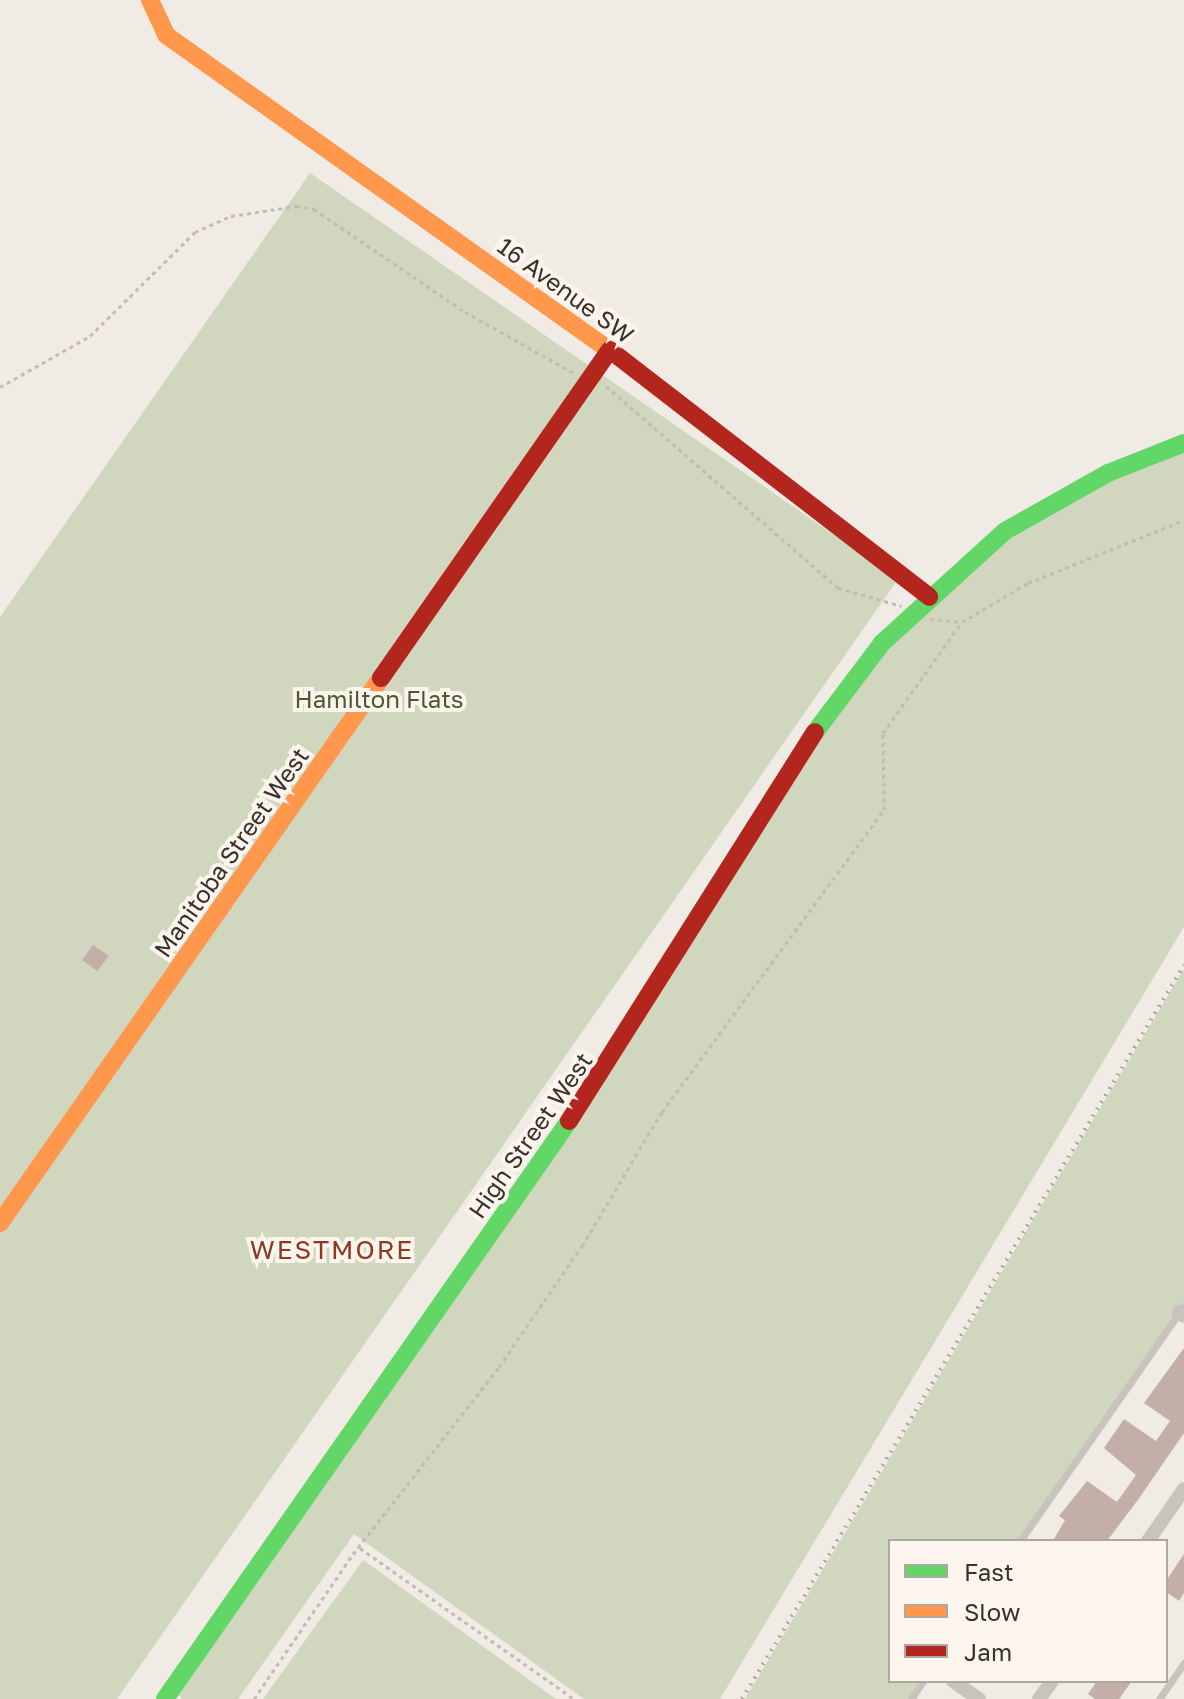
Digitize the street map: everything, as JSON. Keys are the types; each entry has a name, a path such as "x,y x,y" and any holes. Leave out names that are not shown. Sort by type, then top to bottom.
{"street":[{"name":"16 Avenue SW","path":"150,0 166,35 610,350 922,604"},
{"name":"Manitoba Street West","path":"0,1223 593,380 610,350"},
{"name":"High Street West","path":"165,1699 622,1045 810,738 882,643 1005,531 1053,500 1184,443"},
{"path":"1149,1539 1184,1489"},
{"path":"956,1683 979,1699"}],"lane":[{"path":"1021,1539 1182,1311"},
{"path":"1159,1699 1184,1663"}],"path":[{"path":"0,387 90,336 195,232 231,216 296,206 330,219 537,356 617,390 838,588 922,604 934,621 962,622"},
{"path":"254,1699 360,1548 499,1367 582,1246 662,1112 884,810 883,733 962,622 1028,583 1184,520"},
{"path":"360,1548 574,1699"}],"green space":[{"name":"Hamilton Flats","path":"310,173 898,579 117,1699 0,1699 0,617"},
{"path":"1184,446 1184,927 720,1699 584,1699 354,1534 238,1699 182,1699 179,1695 808,749 921,605 1049,506"},
{"path":"1184,969 1184,1306 1021,1539 888,1539 888,1683 922,1683 911,1699 745,1699"},
{"path":"363,1560 556,1699 263,1699"}],"building":[{"path":"93,945 109,956 97,971 82,960"},
{"path":"1184,1348 1184,1433 1108,1539 1054,1539 1065,1520 1059,1516 1087,1481 1117,1502 1136,1475 1104,1448 1124,1419 1156,1441 1170,1421 1144,1403"},
{"path":"1184,1554 1184,1593 1179,1601 1168,1593 1168,1578"},
{"path":"1096,1683 1131,1683 1119,1699 1095,1699 1088,1694"}],"railway":[{"path":"742,1699 1184,965"}],"traffic: fast":[{"path":"815,732 882,643 1005,531 1108,473 1184,443"},
{"path":"165,1699 569,1121"}],"traffic: slow":[{"path":"150,0 166,35 619,357"},
{"path":"0,1223 381,678"}],"traffic: jam":[{"path":"381,678 610,350"},
{"path":"619,357 929,597"},
{"path":"569,1121 815,732"}],"district":[{"name":"WESTMORE","path":"332,1250"}]}
